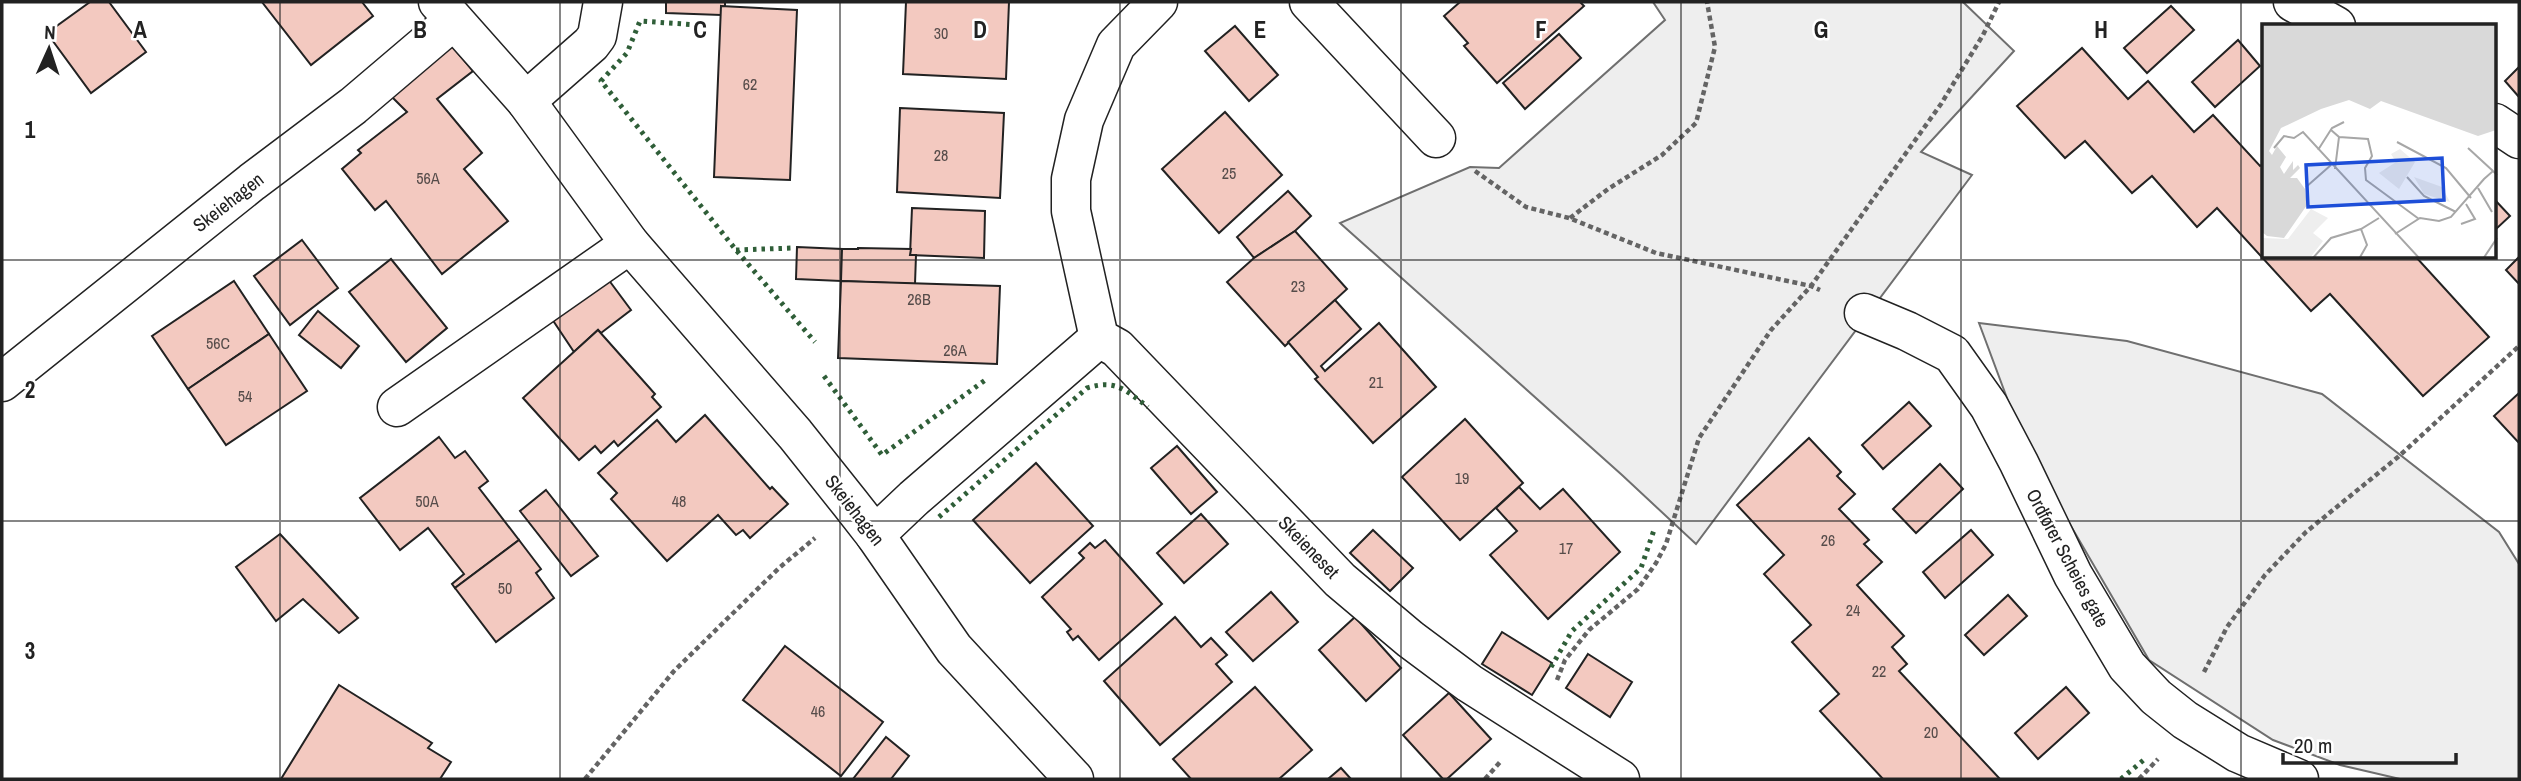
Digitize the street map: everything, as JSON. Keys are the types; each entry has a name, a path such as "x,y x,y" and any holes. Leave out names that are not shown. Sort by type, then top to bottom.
{"street":[{"path":"526,101 591,44 597,36 603,2"},
{"path":"875,535 1099,338 1071,211 1071,179 1084,120 1116,45 1158,2"},
{"path":"1309,2 1436,138"},
{"path":"2293,2 2332,24"},
{"name":"Skeiehagen","path":"2,382 252,182 353,106 446,11 480,46 526,101 631,244 778,414 850,503 954,649 1074,779"},
{"path":"2496,124 2519,139"},
{"path":"397,407 631,244"},
{"name":"Ordfører Scheies gate","path":"1864,313 1952,354 1989,406 2073,575 2127,666 2156,697 2185,720 2238,753 2300,779"},
{"name":"Skeieneset","path":"1099,338 1117,348 1188,419 1340,580 1459,676 1538,725"},
{"path":"1538,725 1620,779"}],"path":[{"path":"1569,218 1608,189 1662,155 1696,123 1715,47 1707,2"},
{"path":"1538,725 1565,660 1588,630 1638,589 1656,563 1666,544 1699,438 1771,330 1811,286 1941,104 1983,35 1999,2"},
{"path":"1436,138 1470,167 1526,207 1569,218 1656,253 1811,286 1864,313"},
{"path":"2139,779 2171,745 2227,627 2265,575 2306,532 2398,457 2519,346"},
{"path":"585,779 674,671 850,503"}],"shaded area":[{"path":"1653,2 1963,2 2014,51 1921,152 1972,175 1696,544 1340,223 1470,167 1499,168 1665,20"},
{"path":"1979,323 2127,341 2322,394 2499,532 2519,564 2519,779 2400,779 2340,765 2273,740 2149,660 2026,449"}],"building":[{"path":"90,2 109,2 146,52 91,93 47,33"},
{"path":"262,2 362,2 373,16 311,65"},
{"path":"666,2 725,2 725,7 721,6 721,15 666,13"},
{"path":"906,2 1009,2 1006,79 903,74"},
{"path":"1460,2 1580,2 1584,6 1497,83 1464,46 1468,43 1444,16"},
{"path":"721,6 797,10 790,180 714,177"},
{"path":"2171,6 2194,30 2147,73 2124,48"},
{"path":"1235,26 1278,75 1249,101 1205,51"},
{"path":"1559,34 1581,58 1525,109 1503,83"},
{"path":"2238,40 2260,66 2215,107 2192,82"},
{"path":"452,46 473,71 437,99 482,153 464,169 508,221 442,274 386,201 375,210 342,169 361,153 358,150 407,112 390,95"},
{"path":"2082,48 2128,99 2148,81 2194,132 2213,115 2260,166 2262,164 2262,257 2217,208 2197,227 2152,176 2132,193 2085,141 2065,158 2017,106"},
{"path":"2519,67 2519,97 2505,81"},
{"path":"900,108 1004,113 1000,198 897,192"},
{"path":"1225,112 1282,175 1219,233 1162,169"},
{"path":"1288,191 1311,216 1295,231 1254,258 1237,237"},
{"path":"2496,201 2510,216 2496,229"},
{"path":"912,208 985,211 984,258 910,255"},
{"path":"1295,231 1347,289 1285,346 1227,282 1254,258"},
{"path":"302,240 338,288 290,325 254,276"},
{"path":"797,247 842,249 841,281 796,279"},
{"path":"842,249 911,249 910,255 916,255 915,284 841,281"},
{"path":"2519,257 2519,284 2506,270"},
{"path":"391,259 447,328 406,362 349,292"},
{"path":"2264,259 2418,259 2489,337 2423,396 2330,294 2311,311"},
{"path":"608,279 631,310 601,333 598,330 574,352 552,319"},
{"path":"234,281 269,334 188,389 152,336"},
{"path":"841,281 1000,286 997,364 838,358"},
{"path":"1335,300 1361,329 1321,366 1325,371 1379,323 1436,387 1373,443 1315,379 1318,377 1288,342"},
{"path":"318,311 359,346 341,368 299,335"},
{"path":"598,330 655,394 652,397 661,407 618,446 614,441 601,453 595,446 579,460 523,398"},
{"path":"269,334 307,391 226,445 188,389"},
{"path":"2519,393 2519,443 2494,416"},
{"path":"1909,402 1931,426 1883,469 1862,445"},
{"path":"705,415 770,489 772,487 788,504 750,538 743,530 736,535 718,515 667,561 611,499 617,493 598,473 657,420 676,442"},
{"path":"1465,419 1523,483 1460,540 1402,477"},
{"path":"439,437 455,458 465,451 488,481 479,488 519,540 455,588 452,584 464,574 428,528 400,550 360,498"},
{"path":"1809,438 1841,472 1837,476 1855,494 1839,509 1869,540 1864,544 1882,562 1857,585 1904,636 1892,647 1907,664 1899,671 2000,779 1883,779 1820,711 1839,694 1792,642 1811,625 1764,574 1784,555 1737,505"},
{"path":"1177,446 1217,492 1191,514 1151,468"},
{"path":"1036,463 1093,526 1030,583 973,520"},
{"path":"1940,464 1963,489 1916,533 1893,509"},
{"path":"1519,487 1540,509 1563,489 1620,552 1548,619 1490,555 1517,531 1496,508"},
{"path":"546,490 598,556 571,576 520,511"},
{"path":"1201,514 1228,544 1184,583 1157,553"},
{"path":"1373,530 1413,568 1390,591 1350,553"},
{"path":"1971,530 1993,555 1945,598 1923,572"},
{"path":"280,534 358,618 339,633 303,599 276,621 236,567"},
{"path":"519,540 541,569 536,573 554,598 496,642 455,588"},
{"path":"1105,540 1162,604 1099,660 1078,636 1073,640 1067,632 1071,629 1042,597 1084,558 1079,553 1090,543 1095,548"},
{"path":"1271,592 1298,622 1253,661 1226,632"},
{"path":"2008,595 2027,616 1984,655 1965,635"},
{"path":"1175,617 1201,647 1211,638 1227,655 1216,664 1232,682 1160,745 1104,681"},
{"path":"1355,617 1401,668 1366,701 1319,650"},
{"path":"1502,632 1552,663 1532,695 1482,664"},
{"path":"785,646 883,722 841,776 743,700"},
{"path":"1588,654 1632,682 1610,717 1566,688"},
{"path":"339,685 432,743 428,748 451,762 440,779 281,779"},
{"path":"1255,687 1312,750 1279,779 1191,779 1173,759"},
{"path":"2066,687 2089,713 2038,759 2015,733"},
{"path":"1449,693 1491,739 1447,779 1443,779 1403,735"},
{"path":"886,737 909,756 891,779 853,779"},
{"path":"1341,768 1351,779 1328,779"}],"hedge":[{"path":"698,25 640,21 627,53 601,81 736,250 815,342"},
{"path":"736,250 794,248"},
{"path":"824,376 882,455 988,378"},
{"path":"939,517 1087,388 1106,385 1120,388 1148,407"},
{"path":"1551,667 1572,631 1641,568 1654,530"},
{"path":"2121,779 2146,758"}]}
